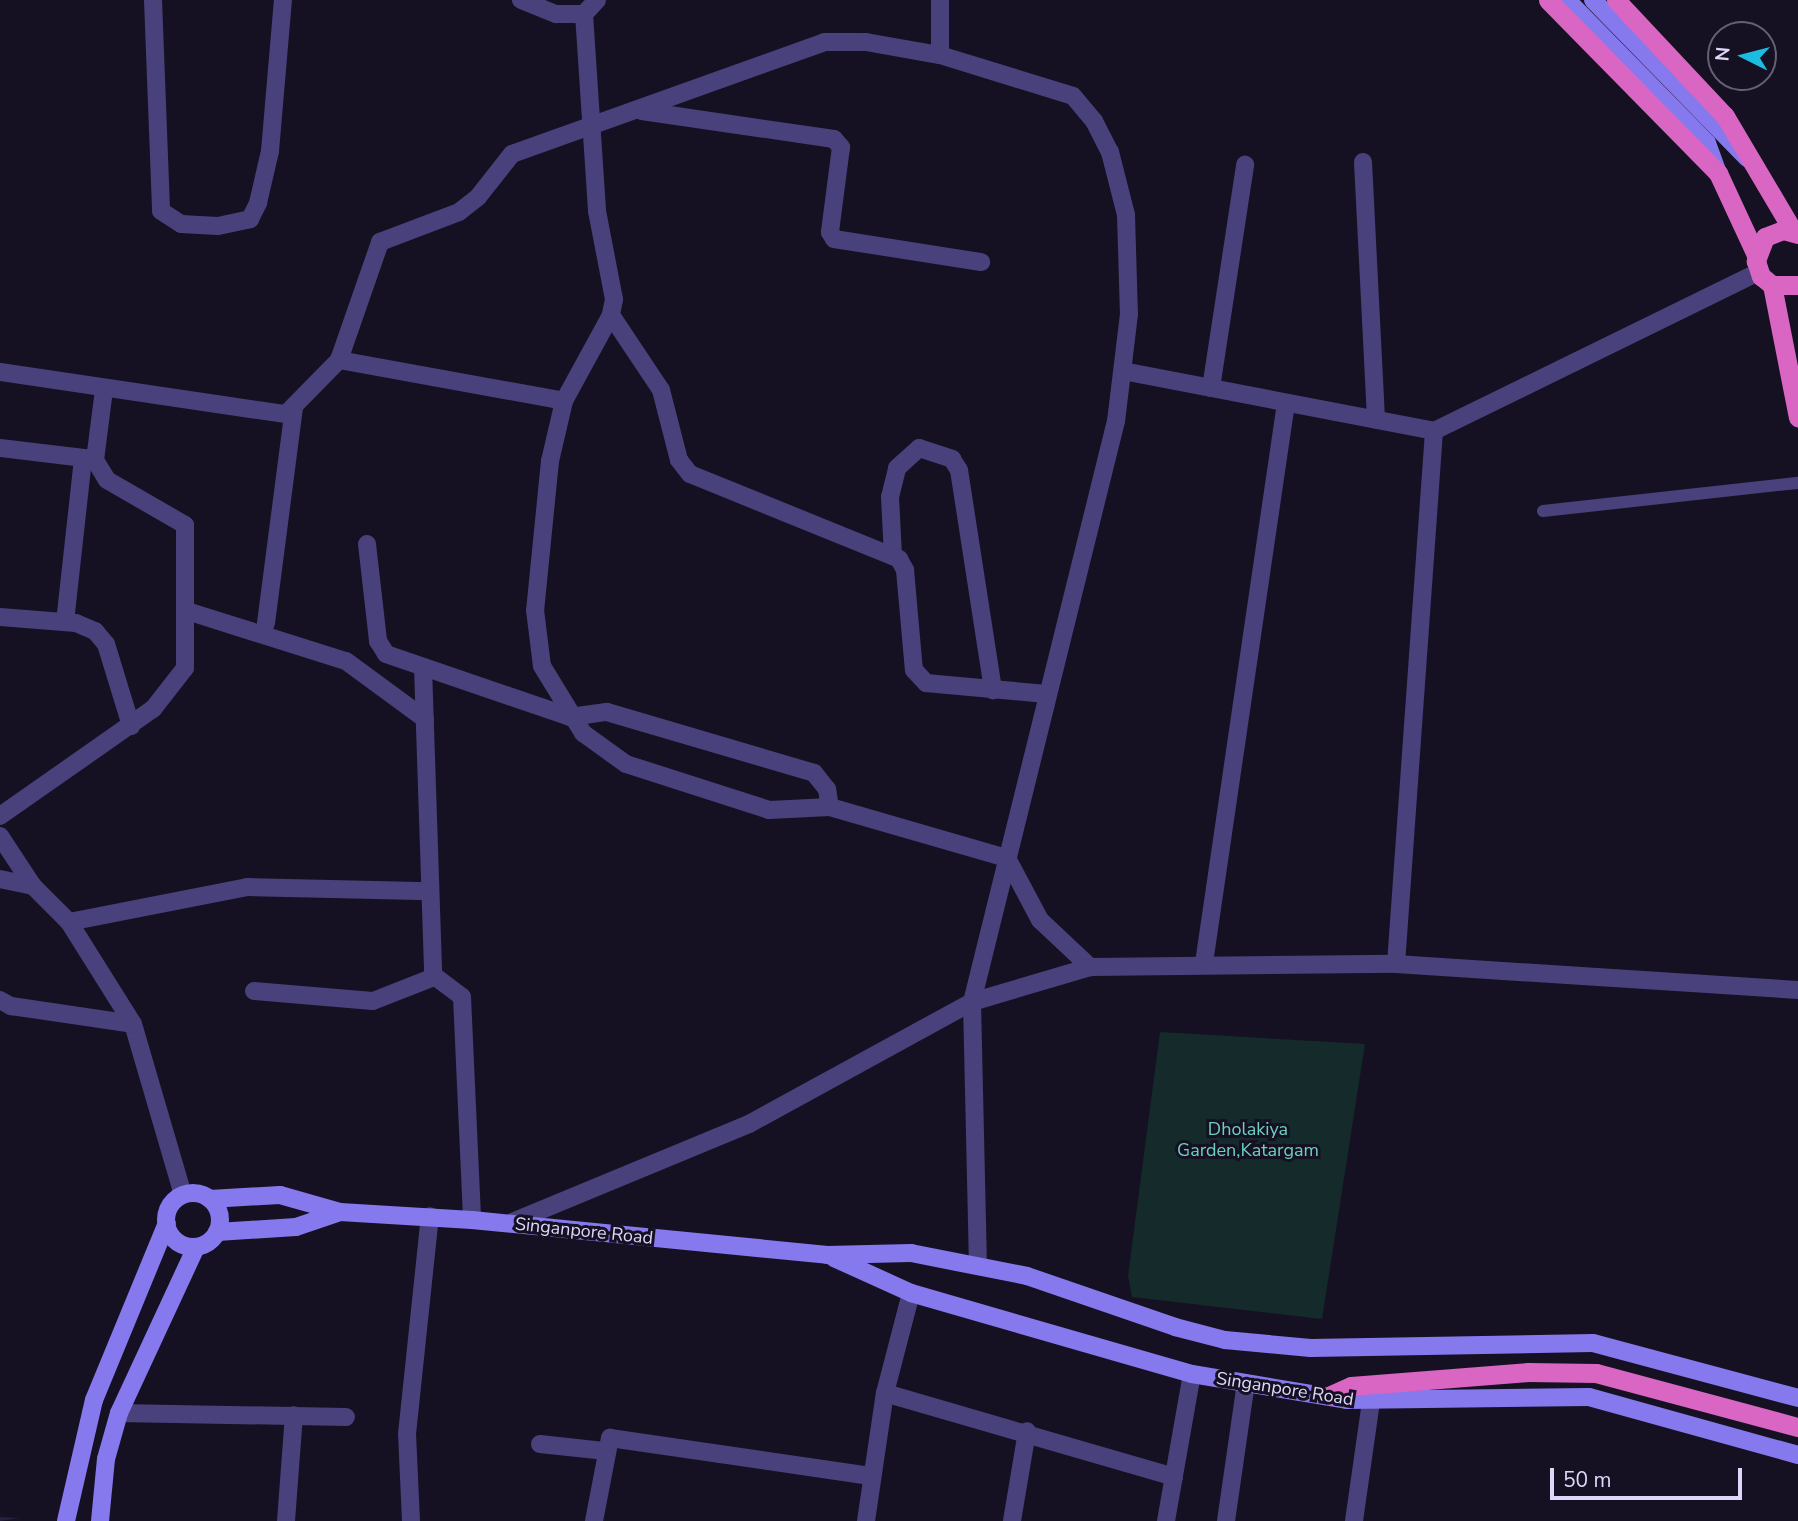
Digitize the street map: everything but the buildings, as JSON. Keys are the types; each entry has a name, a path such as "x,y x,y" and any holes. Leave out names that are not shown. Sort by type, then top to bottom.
{"highway":[{"path":"1548,0 1718,173 1762,271 1798,417"},
{"path":"1616,0 1725,116 1796,230 1765,237 1762,271"},
{"path":"1762,271 1798,285"},
{"path":"1331,1395 1351,1386 1528,1372 1596,1373 1798,1427"}],"main road":[{"path":"1567,0 1707,143 1718,173"},
{"path":"1593,0 1752,163"},
{"path":"66,1521 90,1410 167,1223 170,1207 183,1195 210,1199 219,1214 217,1232 196,1247 119,1413 106,1458 100,1521"},
{"name":"Singanpore Road","path":"210,1199 280,1195 340,1212 510,1223 827,1255 911,1253 1027,1276 1175,1328 1225,1339 1311,1348 1593,1343 1798,1398"},
{"name":"Singanpore Road","path":"217,1232 296,1227 340,1212"},
{"path":"167,1223 180,1244 196,1247"},
{"name":"Singanpore Road","path":"827,1255 911,1293 1192,1374 1370,1401 1589,1397 1798,1455"}],"street":[{"path":"153,0 162,211 170,221 181,224 218,226 250,219 258,203 270,151 283,0"},
{"path":"521,0 556,14 584,14"},
{"path":"597,0 584,14 588,126 597,211 614,299 611,316 564,401 550,461 535,610 542,666 570,716 603,751 626,764 769,810 830,807 1007,858 1040,920 1090,967"},
{"path":"940,0 940,55"},
{"path":"0,372 104,390 286,414 339,360 380,242 459,212 478,197 512,154 588,126 640,111 717,78 824,43 866,41 940,55 1073,96 1094,121 1111,152 1126,215 1129,314 1116,421 972,1002 978,1266"},
{"path":"640,111 834,139 842,147 831,232 834,239 981,262"},
{"path":"1363,162 1376,420"},
{"path":"1211,388 1245,164"},
{"path":"1123,371 1434,431 1762,271"},
{"path":"611,316 661,390 679,460 690,474 893,556 905,570 914,670 919,677 936,686 1047,694"},
{"path":"339,360 564,401"},
{"path":"65,622 89,459 104,390"},
{"path":"1204,963 1286,403"},
{"path":"266,623 294,406"},
{"path":"1396,964 1434,431"},
{"path":"0,448 89,459 107,480 185,525 187,611 185,668 153,709 0,816"},
{"path":"893,556 890,497 897,468 919,448 953,459 959,470 993,690"},
{"path":"367,544 380,648 423,667 570,716 607,712 814,773 827,789 830,807"},
{"path":"187,611 346,661 425,719"},
{"path":"0,617 65,622 95,631 106,644 131,726"},
{"path":"423,667 434,977"},
{"path":"0,836 33,886 69,922 133,1024 183,1195"},
{"path":"0,878 33,886"},
{"path":"69,922 248,887 430,891"},
{"path":"510,1223 749,1124 972,1002 1090,967 1204,963 1396,964 1798,990"},
{"path":"254,991 373,1001 434,977"},
{"path":"434,977 462,997 472,1220"},
{"path":"0,1000 11,1006 133,1024"},
{"path":"411,1521 407,1434 429,1216"},
{"path":"866,1521 885,1393 911,1293"},
{"path":"1166,1521 1192,1374"},
{"path":"1226,1521 1246,1383"},
{"path":"885,1393 1027,1431 1174,1478"},
{"path":"1354,1521 1370,1401"},
{"path":"119,1413 345,1417"},
{"path":"286,1521 294,1415"},
{"path":"1012,1521 1027,1431"},
{"path":"594,1521 604,1451 610,1438 872,1476"},
{"path":"540,1444 604,1451"}],"lane":[{"path":"1543,511 1798,483"}],"green space":[{"name":"Dholakiya Garden,Katargam","path":"1160,1032 1365,1044 1322,1319 1132,1297 1128,1276"}]}
